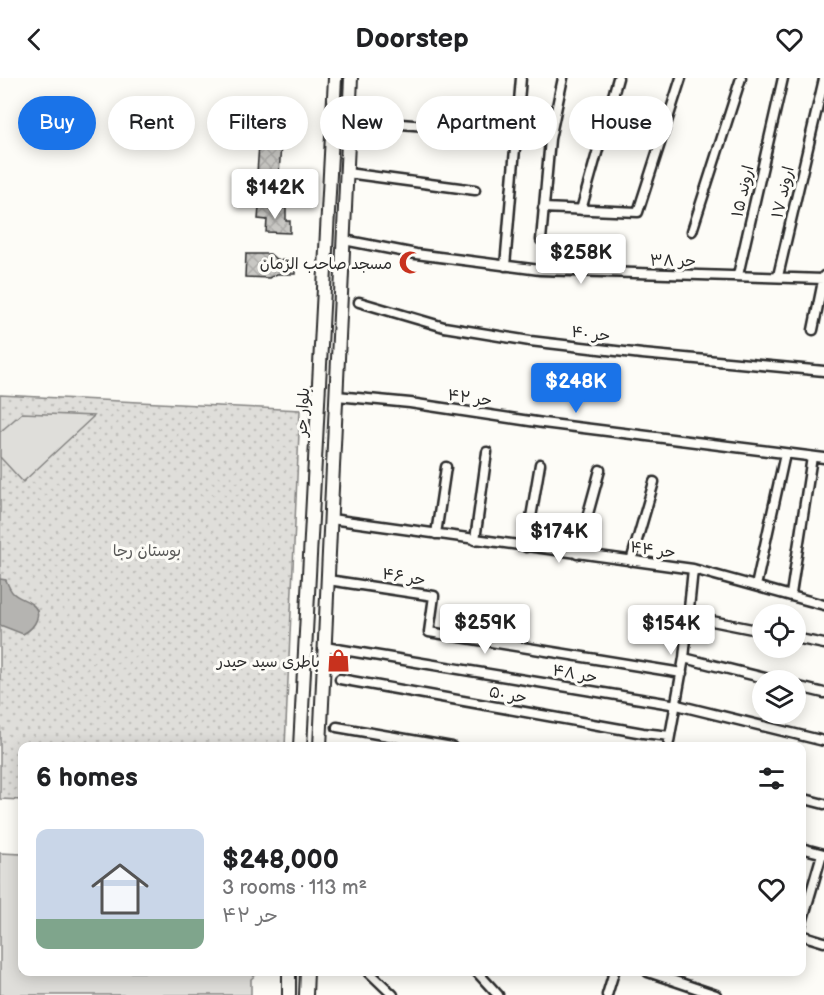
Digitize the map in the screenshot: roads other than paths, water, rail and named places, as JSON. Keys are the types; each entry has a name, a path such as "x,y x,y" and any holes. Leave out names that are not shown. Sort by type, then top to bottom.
{"main road":[{"name":"بلوار حر","path":"300,742 335,78"},
{"name":"بلوار حر","path":"351,78 351,96"},
{"name":"بلوار حر","path":"320,742 348,150"},
{"path":"289,976 289,995"},
{"path":"306,995 307,976"}],"street":[{"path":"505,266 521,78"},
{"path":"541,240 550,139 563,78"},
{"path":"581,210 618,78"},
{"path":"543,208 638,212 681,78"},
{"path":"692,231 741,78"},
{"name":"اروند ۱۵","path":"738,275 783,78"},
{"name":"اروند ۱۷","path":"778,276 824,79"},
{"path":"347,173 475,190"},
{"name":"حر ۳۸","path":"344,240 416,254 505,266 646,274 824,278"},
{"path":"813,330 822,298 824,278"},
{"name":"حر ۴۰","path":"359,302 444,327 530,341 824,371"},
{"name":"حر ۴۲","path":"337,396 410,403 543,423 824,458"},
{"path":"475,540 487,452"},
{"path":"756,586 785,454"},
{"path":"791,594 813,457"},
{"path":"526,547 540,464"},
{"path":"436,534 446,466"},
{"path":"577,554 600,470"},
{"path":"631,561 654,482"},
{"name":"حر ۴۴","path":"331,519 693,569 824,604"},
{"path":"669,742 682,673 693,569"},
{"name":"حر ۴۶","path":"328,580 434,596 429,632 682,673"},
{"path":"687,616 752,629"},
{"path":"806,640 824,644"},
{"name":"حر ۴۸","path":"325,648 677,705 824,741"},
{"path":"684,658 752,675"},
{"name":"حر ۵۰","path":"340,679 670,736"},
{"path":"806,689 824,693"},
{"path":"338,727 424,742"},
{"path":"806,799 824,804"},
{"path":"806,849 823,854 806,910"},
{"path":"806,937 824,942"},
{"path":"373,976 393,995"},
{"path":"481,976 498,995"},
{"path":"607,995 613,976"},
{"path":"660,976 716,995"}],"place":[{"name":"مسجد صاحب الزمان","path":"410,263"},
{"name":"باطری سید حیدر","path":"338,661"}],"park label":[{"name":"بوستان رجا","path":"147,550"}]}
